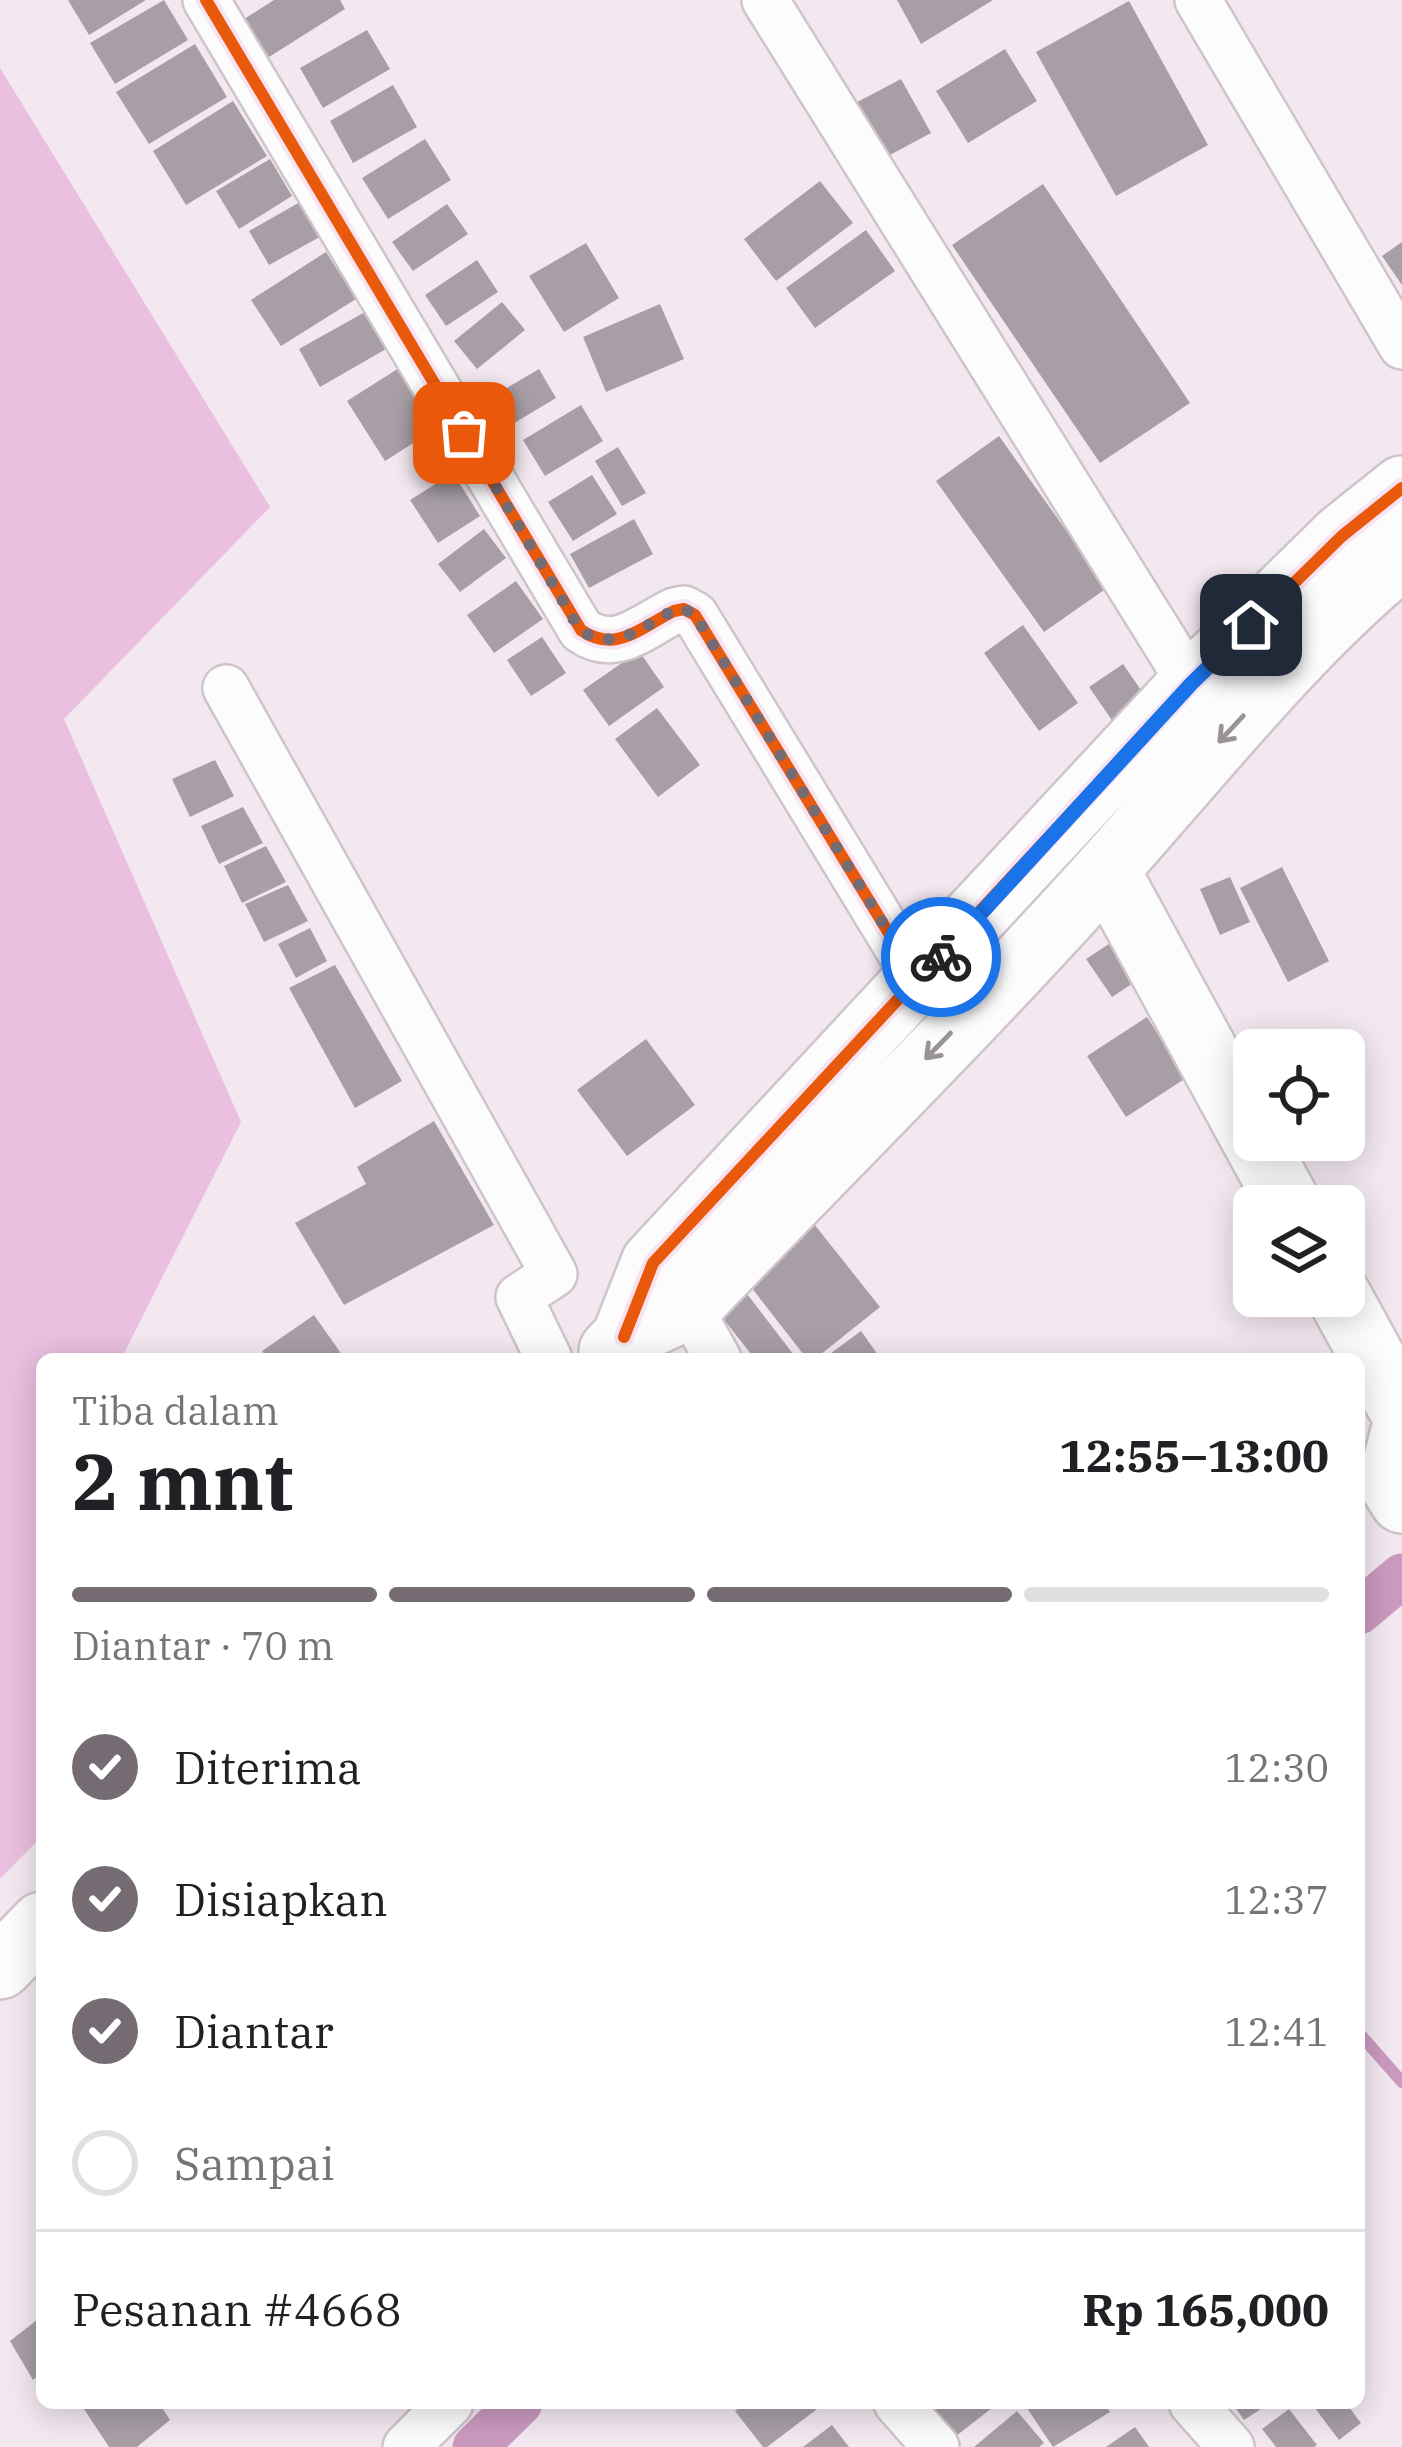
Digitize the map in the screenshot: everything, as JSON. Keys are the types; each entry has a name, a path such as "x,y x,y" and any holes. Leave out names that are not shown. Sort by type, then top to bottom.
{"street":[{"path":"206,0 580,630 597,641 612,642 674,610 695,615 918,981"},
{"path":"765,0 1191,684"},
{"path":"1198,0 1402,346"},
{"path":"687,1310 918,981 1191,684 1342,536 1402,488"},
{"path":"613,1348 687,1310 1107,870 1220,740 1371,582 1402,557"},
{"path":"226,688 554,1274 519,1297 546,1353"},
{"path":"1107,870 1279,1185"},
{"path":"1351,1317 1402,1411"},
{"path":"0,1967 36,1930"},
{"path":"406,2447 444,2409"},
{"path":"903,2409 936,2447"},
{"path":"1197,2409 1231,2447"}],"shaded area":[{"path":"0,68 270,507 64,719 241,1122 124,1353 36,1353 36,1842 0,1879"}],"building":[{"path":"68,0 146,0 89,35"},
{"path":"164,0 188,40 115,84 90,43"},
{"path":"274,0 340,0 345,9 269,57 244,19"},
{"path":"897,0 993,0 921,44"},
{"path":"1129,1 1208,145 1116,196 1036,52"},
{"path":"367,30 390,69 323,108 300,68"},
{"path":"195,44 227,97 149,144 116,92"},
{"path":"1005,49 1037,101 968,143 936,91"},
{"path":"901,79 931,133 875,163 846,108"},
{"path":"393,85 417,127 353,163 330,121"},
{"path":"233,101 267,156 186,205 153,151"},
{"path":"425,139 451,180 388,219 362,178"},
{"path":"270,159 292,196 239,229 216,191"},
{"path":"820,181 853,223 776,281 744,239"},
{"path":"1043,184 1190,403 1100,463 952,245"},
{"path":"307,198 327,233 269,265 249,231"},
{"path":"447,204 468,234 413,271 392,242"},
{"path":"866,230 895,271 815,328 786,288"},
{"path":"1402,242 1402,285 1382,256"},
{"path":"586,243 619,298 564,332 529,276"},
{"path":"326,252 356,299 281,346 251,300"},
{"path":"477,260 498,292 446,326 425,295"},
{"path":"502,302 525,330 477,369 454,341"},
{"path":"660,304 684,359 606,392 583,337"},
{"path":"365,312 386,349 320,387 299,349"},
{"path":"407,363 445,423 385,461 347,401"},
{"path":"539,369 556,398 511,425 493,396"},
{"path":"581,405 603,441 545,476 523,440"},
{"path":"999,436 1107,588 1044,632 936,481"},
{"path":"618,447 646,493 622,506 595,461"},
{"path":"453,473 480,516 438,543 410,500"},
{"path":"592,475 617,514 573,541 548,502"},
{"path":"634,519 653,554 589,588 570,554"},
{"path":"484,529 506,558 460,592 438,564"},
{"path":"516,581 543,619 494,653 467,615"},
{"path":"1023,625 1078,703 1039,731 984,653"},
{"path":"542,637 566,673 531,696 507,660"},
{"path":"639,651 664,687 609,726 583,690"},
{"path":"1123,664 1159,716 1125,739 1089,687"},
{"path":"657,708 700,765 658,797 615,739"},
{"path":"215,760 234,796 190,817 172,779"},
{"path":"243,807 263,843 219,864 201,826"},
{"path":"266,846 286,882 242,903 224,866"},
{"path":"1282,867 1329,961 1288,982 1240,888"},
{"path":"1230,877 1250,922 1220,935 1200,889"},
{"path":"288,885 308,921 264,942 245,904"},
{"path":"310,928 327,961 296,978 278,944"},
{"path":"1121,936 1147,974 1112,997 1086,959"},
{"path":"335,965 402,1081 355,1108 289,988"},
{"path":"1147,1017 1186,1078 1126,1117 1087,1056"},
{"path":"646,1039 695,1105 627,1156 577,1090"},
{"path":"434,1121 494,1225 344,1305 295,1223 366,1184 357,1167"},
{"path":"814,1224 880,1307 822,1353 802,1353 744,1278"},
{"path":"744,1290 792,1353 750,1353 717,1311"},
{"path":"314,1315 341,1353 264,1353"},
{"path":"861,1331 877,1353 831,1353"},
{"path":"36,2321 33,2380 10,2341"},
{"path":"84,2409 163,2409 170,2420 137,2447 109,2447"},
{"path":"738,2409 817,2409 767,2447"},
{"path":"935,2409 991,2409 956,2436"},
{"path":"1028,2409 1110,2412 1053,2447"},
{"path":"1236,2409 1261,2409 1244,2420"},
{"path":"1289,2409 1317,2445 1276,2447 1262,2429"},
{"path":"1316,2409 1350,2409 1361,2423 1339,2440"},
{"path":"1017,2411 1044,2443 1039,2447 974,2447"},
{"path":"832,2425 849,2447 803,2447"},
{"path":"1135,2427 1149,2447 1106,2447"}],"waterway":[{"path":"1365,1607 1402,1576"},
{"path":"1365,2040 1402,2082"},
{"path":"475,2447 514,2409"}],"cycle path":[{"path":"206,0 581,630 593,637 616,639 674,611 684,609 695,615 918,981"},
{"path":"624,1337 653,1263 1191,684 1342,536 1402,488"}],"way so far":[{"path":"464,433 580,630 597,641 612,642 674,610 695,615 918,981 941,957"}],"route":[{"path":"941,957 1251,625"}]}
